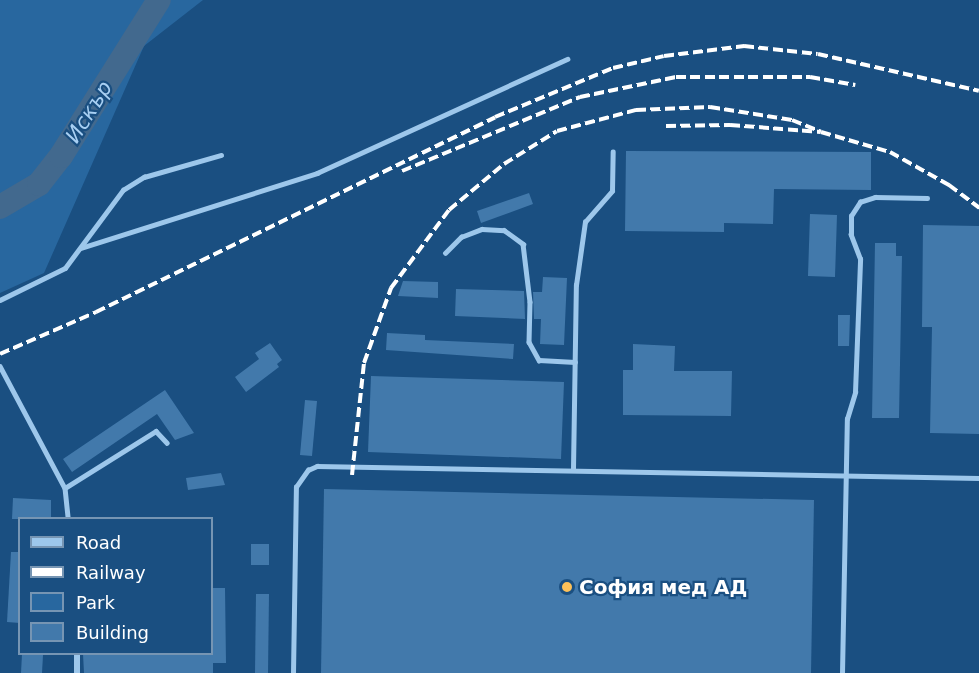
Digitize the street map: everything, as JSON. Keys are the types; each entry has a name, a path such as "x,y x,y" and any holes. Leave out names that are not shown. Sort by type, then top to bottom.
{"street":[{"path":"77,655 77,673"}],"lane":[{"path":"81,248 317,173 567,59"},
{"path":"573,469 576,285 585,222 612,191 613,152"},
{"path":"0,300 65,268 123,190 144,177 221,155"},
{"path":"843,673 847,419 855,392 860,260 851,235 852,216 860,202 875,196 927,198"},
{"path":"445,253 461,237 482,229 504,230 523,244 530,302 529,342 539,360 575,362"},
{"path":"0,366 64,488 68,517"},
{"path":"64,488 156,431 167,443"},
{"path":"293,673 295,497 296,487 308,470 328,465 846,473 979,478"}],"green space":[{"path":"0,0 203,0 144,46 44,273 0,293"}],"building":[{"path":"626,151 871,152 871,190 774,189 773,224 724,223 724,232 625,231"},
{"path":"529,193 533,204 481,223 477,211"},
{"path":"810,214 837,215 835,277 808,276"},
{"path":"923,225 979,226 979,434 930,433 932,327 922,327"},
{"path":"875,243 896,243 896,256 902,256 899,418 872,418"},
{"path":"543,277 567,278 564,345 540,344 541,319 534,319 533,292 542,292"},
{"path":"403,281 438,282 438,298 398,296"},
{"path":"456,289 524,291 525,319 455,316"},
{"path":"838,315 850,315 849,346 838,346"},
{"path":"387,333 425,335 425,340 514,344 513,359 386,350"},
{"path":"270,343 282,360 277,364 279,367 246,392 235,377 259,359 255,353"},
{"path":"633,344 675,346 674,371 732,371 731,416 623,415 623,370 633,370"},
{"path":"371,376 564,382 561,459 368,452"},
{"path":"165,390 194,433 175,440 157,414 72,472 63,459"},
{"path":"305,400 317,401 312,456 300,455"},
{"path":"221,473 225,485 188,490 186,478"},
{"name":"София мед АД","path":"324,489 814,500 811,673 321,673"},
{"path":"13,498 51,500 51,517 12,519"},
{"path":"251,544 269,544 269,565 251,565"},
{"path":"11,552 18,552 18,623 7,622"},
{"path":"213,588 225,588 226,663 213,663 213,673 84,673 83,655 213,655"},
{"path":"256,594 269,594 268,673 255,673"},
{"path":"22,655 43,655 42,673 21,673"}],"waterway":[{"name":"Искър","path":"0,207 39,184 61,156 159,0"}],"railway":[{"path":"0,354 96,312 495,117 613,68 664,56 744,46 818,54 979,91"},
{"path":"402,171 580,97 676,77 810,77 855,85"},
{"path":"352,475 364,363 391,288 449,210 504,164 557,131 636,110 710,107 792,120 821,132"},
{"path":"666,126 730,125 821,132 890,152 949,185 979,208"}],"place":[{"name":"София мед АД","path":"567,587"}]}
